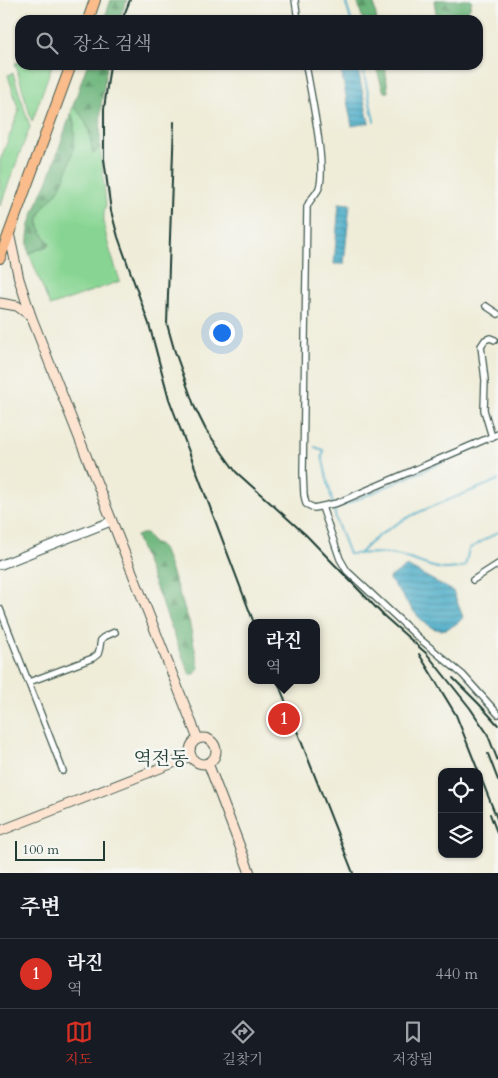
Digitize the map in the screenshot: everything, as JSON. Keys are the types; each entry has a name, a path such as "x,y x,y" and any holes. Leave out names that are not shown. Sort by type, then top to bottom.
{"highway":[{"path":"90,15 95,0"},
{"path":"0,258 69,70"}],"main road":[{"path":"9,232 19,279 31,316 198,739"},
{"path":"0,303 17,306 31,316"},
{"path":"208,738 215,746 215,756 208,763 198,763 191,756 190,746 198,739 208,738"},
{"path":"0,831 191,756"},
{"path":"208,763 250,873"}],"street":[{"path":"295,0 297,15"},
{"path":"307,70 321,165 318,190 307,208 304,494 306,504 314,508 337,503 495,435 484,410 485,380 481,346 484,340 490,338 495,340"},
{"path":"486,306 498,314"},
{"path":"322,507 340,559 347,571 420,640 463,675 498,714"},
{"path":"0,565 112,521"},
{"path":"473,580 498,564"},
{"path":"0,609 63,771"},
{"path":"28,682 93,658 98,654 100,640 115,632"}],"green space":[{"path":"111,0 127,0 121,15 106,15"},
{"path":"357,0 373,0 376,15 362,15"},
{"path":"434,0 472,0 465,15 436,15"},
{"path":"17,70 50,70 32,122"},
{"path":"85,70 106,70 101,106 100,146 93,154 88,128 83,118 73,106"},
{"path":"377,70 386,70 388,92 384,92"},
{"path":"13,73 30,127 0,206 0,161 19,111 8,75"},
{"path":"73,106 86,123 94,154 100,146 106,205 104,213 105,232 120,281 50,306 29,253 50,245 41,230 39,218 75,123 71,113"},
{"path":"71,113 74,122 74,142 70,164 62,184 39,215 41,231 50,245 29,253 29,232 34,211 51,172"},
{"path":"147,534 153,544 159,544 164,551 189,621 199,668 195,674 190,674 185,663 136,536"}],"water":[{"path":"341,70 358,70 369,123 352,126"},
{"path":"339,203 350,204 344,264 334,264"},
{"path":"407,566 453,591 463,617 459,622 442,630 433,628 416,614 389,580 389,578"}],"waterway":[{"path":"345,0 350,15"},
{"path":"363,70 374,121"},
{"path":"335,509 498,438"},
{"path":"315,447 324,452 322,456 337,523 349,554 388,554 432,567 456,568 465,566 469,549 498,532"},
{"path":"359,554 373,540 406,519 498,480"}],"railway":[{"path":"124,15 130,0"},
{"path":"109,70 104,109 104,159 111,211 118,237 149,324 169,399 252,619"},
{"path":"174,122 167,324 195,408 206,430 236,472 306,535 384,616 427,654 470,708 487,733 498,761"},
{"path":"419,654 456,715 498,821"},
{"path":"453,678 498,725"},
{"path":"279,684 353,873"},
{"path":"488,754 498,780"},
{"path":"490,814 498,835"}],"place":[{"name":"라진","path":"284,719"}],"district":[{"name":"역전동","path":"161,759"}]}
